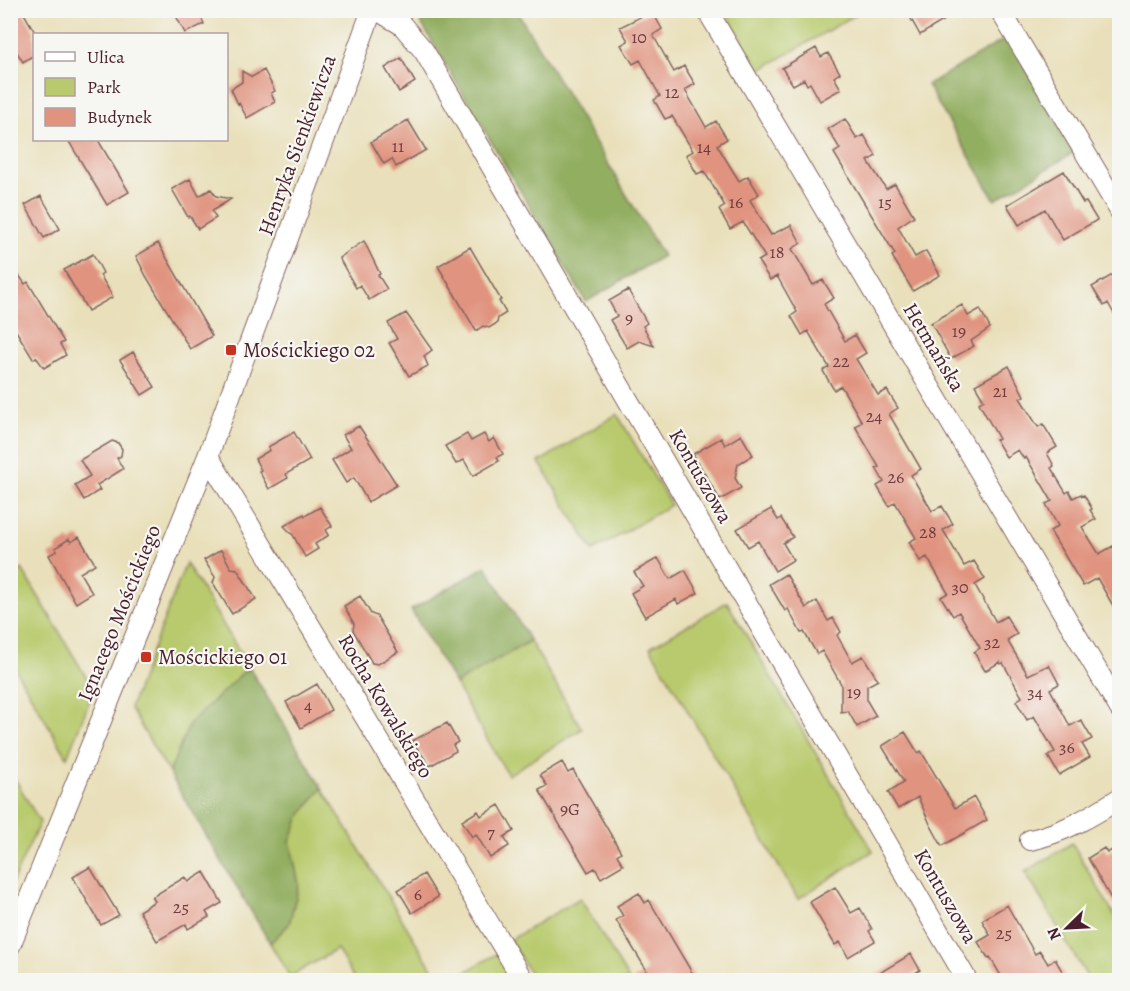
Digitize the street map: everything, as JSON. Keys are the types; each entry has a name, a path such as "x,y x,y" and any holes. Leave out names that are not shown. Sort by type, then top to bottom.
{"street":[{"name":"Henryka Sienkiewicza","path":"268,297 372,10"},
{"name":"Kontuszowa","path":"377,10 402,25 424,51 967,981"},
{"name":"Hetmańska","path":"707,10 1119,709"},
{"path":"1000,10 1119,211"},
{"name":"Ignacego Mościckiego","path":"10,946 208,456 268,297"},
{"name":"Rocha Kowalskiego","path":"208,456 523,981"},
{"path":"1030,840 1046,837 1068,828 1119,798"}],"green space":[{"path":"414,11 517,11 663,256 586,302"},
{"path":"725,11 862,11 760,70"},
{"path":"1008,37 1075,152 995,200 927,85"},
{"path":"617,414 671,505 593,551 539,462"},
{"path":"186,563 249,667 190,723 169,773 130,708"},
{"path":"486,566 530,641 455,684 411,610"},
{"path":"22,569 94,690 67,757 11,662 11,576"},
{"path":"727,602 873,851 798,899 650,647"},
{"path":"530,641 582,729 508,775 455,684"},
{"path":"249,667 322,788 300,816 290,841 299,885 289,924 270,943 169,773 190,723"},
{"path":"11,772 40,822 11,885"},
{"path":"322,788 439,980 355,980 337,949 290,977 270,943 289,924 299,885 290,841 300,816"},
{"path":"1072,843 1119,923 1119,980 1089,980 1025,872"},
{"path":"580,898 629,980 534,980 510,940"},
{"path":"498,953 514,980 451,980"}],"building":[{"path":"10,10 22,10 34,31 33,56 23,62 10,41"},
{"path":"173,10 198,10 204,24 185,33"},
{"path":"906,10 961,10 920,35"},
{"path":"652,11 662,29 653,35 674,72 684,66 695,84 685,90 706,127 716,121 727,139 717,145 739,181 748,176 759,194 750,200 771,235 791,225 801,243 792,249 813,285 823,280 834,298 824,304 845,341 855,335 866,353 856,359 878,395 887,390 898,408 889,414 921,469 911,475 932,511 942,506 953,524 943,530 964,566 974,561 985,579 975,585 996,622 1006,616 1017,634 1007,640 1028,675 1049,665 1059,684 1050,689 1070,726 1081,720 1092,739 1082,744 1090,757 1059,775 1048,756 1055,752 1034,716 1027,720 1016,701 1022,697 1003,663 1000,664 1000,662 985,671 974,652 980,648 959,612 953,616 941,597 948,593 927,557 920,561 909,542 916,538 895,502 889,506 877,486 884,482 876,468 879,467 855,426 862,422 841,386 834,390 823,371 829,367 808,331 802,335 791,316 797,312 777,276 770,280 758,261 765,257 743,222 730,229 719,210 725,206 704,171 697,174 686,155 693,151 672,116 665,119 654,100 660,96 640,60 633,64 621,45 628,41 620,27"},
{"path":"816,48 821,57 828,53 840,73 834,77 841,89 820,101 810,83 807,85 804,79 793,85 782,68"},
{"path":"401,58 415,82 399,92 385,68"},
{"path":"264,70 275,91 271,93 275,102 247,118 231,89 242,82 242,71 252,77"},
{"path":"845,119 857,139 864,135 876,156 868,161 886,189 895,184 914,216 898,227 915,257 926,251 940,275 913,291 892,256 895,254 834,153 840,149 828,129"},
{"path":"408,120 426,150 396,167 392,159 384,164 371,142"},
{"path":"69,141 99,141 129,192 107,205"},
{"path":"1064,171 1083,203 1086,202 1097,220 1063,240 1045,209 1019,225 1007,205"},
{"path":"190,179 199,196 211,189 216,196 231,199 212,211 216,218 198,229 190,216 188,217 172,189"},
{"path":"41,196 60,229 44,238 25,205"},
{"path":"364,241 380,274 378,275 387,289 369,300 360,285 356,288 339,258"},
{"path":"158,243 212,336 190,349 136,256"},
{"path":"470,247 501,300 499,301 506,313 489,328 483,326 476,331 438,266"},
{"path":"93,254 103,273 100,275 113,297 88,311 64,270"},
{"path":"10,262 25,284 28,282 64,342 60,344 66,355 44,368 36,357 33,359 10,321"},
{"path":"1119,271 1119,323 1108,303 1104,306 1092,287"},
{"path":"628,290 647,323 643,326 654,346 639,341 627,348 610,320 617,316 609,301"},
{"path":"962,305 968,316 980,309 990,328 971,341 974,346 951,359 931,323"},
{"path":"406,313 432,350 424,356 428,366 409,376 389,343 397,339 388,323"},
{"path":"133,352 155,387 142,395 120,360"},
{"path":"1009,366 1024,396 1020,398 1038,427 1043,424 1057,447 1047,453 1054,466 1051,468 1066,493 1069,491 1073,498 1084,495 1092,509 1090,510 1096,519 1082,527 1099,554 1113,546 1119,556 1119,616 1097,578 1083,586 1050,531 1058,526 1046,504 1052,501 1026,457 1024,459 1018,450 1006,457 979,403 984,400 975,385"},
{"path":"359,426 397,485 368,502 354,478 346,483 332,460 351,448 343,435"},
{"path":"294,432 310,460 286,474 288,478 269,489 255,459 270,450 268,447"},
{"path":"467,434 471,441 484,434 489,442 494,438 503,454 497,457 499,461 473,476 464,460 456,464 445,446"},
{"path":"741,435 753,455 738,464 735,478 741,488 720,500 693,454 721,438 725,445"},
{"path":"112,441 118,443 122,449 121,456 117,458 123,469 97,485 100,490 84,500 75,485 90,476 80,460"},
{"path":"320,507 332,526 326,530 329,535 315,544 318,549 305,557 293,535 284,526"},
{"path":"771,509 778,520 781,518 793,537 783,543 793,560 775,571 758,541 748,547 737,529"},
{"path":"79,537 95,564 80,573 92,593 76,603 49,555 57,551 55,548 69,539 71,542"},
{"path":"221,550 231,568 237,569 256,599 232,614 213,583 215,577 204,560"},
{"path":"658,558 670,579 685,570 698,593 678,604 676,599 645,617 631,593 643,586 634,572"},
{"path":"786,574 806,608 817,601 828,621 833,618 841,632 837,635 852,662 863,656 878,680 867,686 867,701 876,716 857,727 848,711 841,712 841,684 822,651 817,654 804,632 801,633 788,609 785,611 769,584"},
{"path":"360,596 371,614 377,616 398,652 378,664 372,663 353,630 354,624 344,606"},
{"path":"317,684 331,710 301,728 286,702"},
{"path":"447,723 458,742 453,745 456,751 430,766 412,741"},
{"path":"905,732 918,753 921,751 955,808 974,797 987,820 942,846 918,797 898,809 888,792 904,782 882,746"},
{"path":"562,762 568,773 573,770 621,852 617,855 623,865 601,878 595,868 588,872 539,790 547,786 540,775"},
{"path":"499,805 514,831 504,837 509,846 490,858 476,834 472,837 462,821 478,811 481,816"},
{"path":"1119,846 1119,913 1088,858 1104,848 1107,853"},
{"path":"90,867 119,915 101,925 73,877"},
{"path":"204,872 222,903 206,912 209,917 188,929 186,924 157,941 139,911 155,901 152,897 185,877 188,882"},
{"path":"424,874 438,897 412,913 398,890"},
{"path":"835,887 851,913 860,908 872,929 869,931 875,941 848,957 840,942 835,945 810,902"},
{"path":"639,893 645,903 649,900 697,981 631,981 647,971 616,920 623,916 617,906"},
{"path":"1007,905 1035,954 1040,951 1048,964 1055,959 1068,981 1004,981 978,942 990,935 982,920"},
{"path":"911,954 920,970 903,981 866,981"}],"place":[{"name":"Mościckiego 02","path":"231,350"},
{"name":"Mościckiego 01","path":"146,657"}]}
